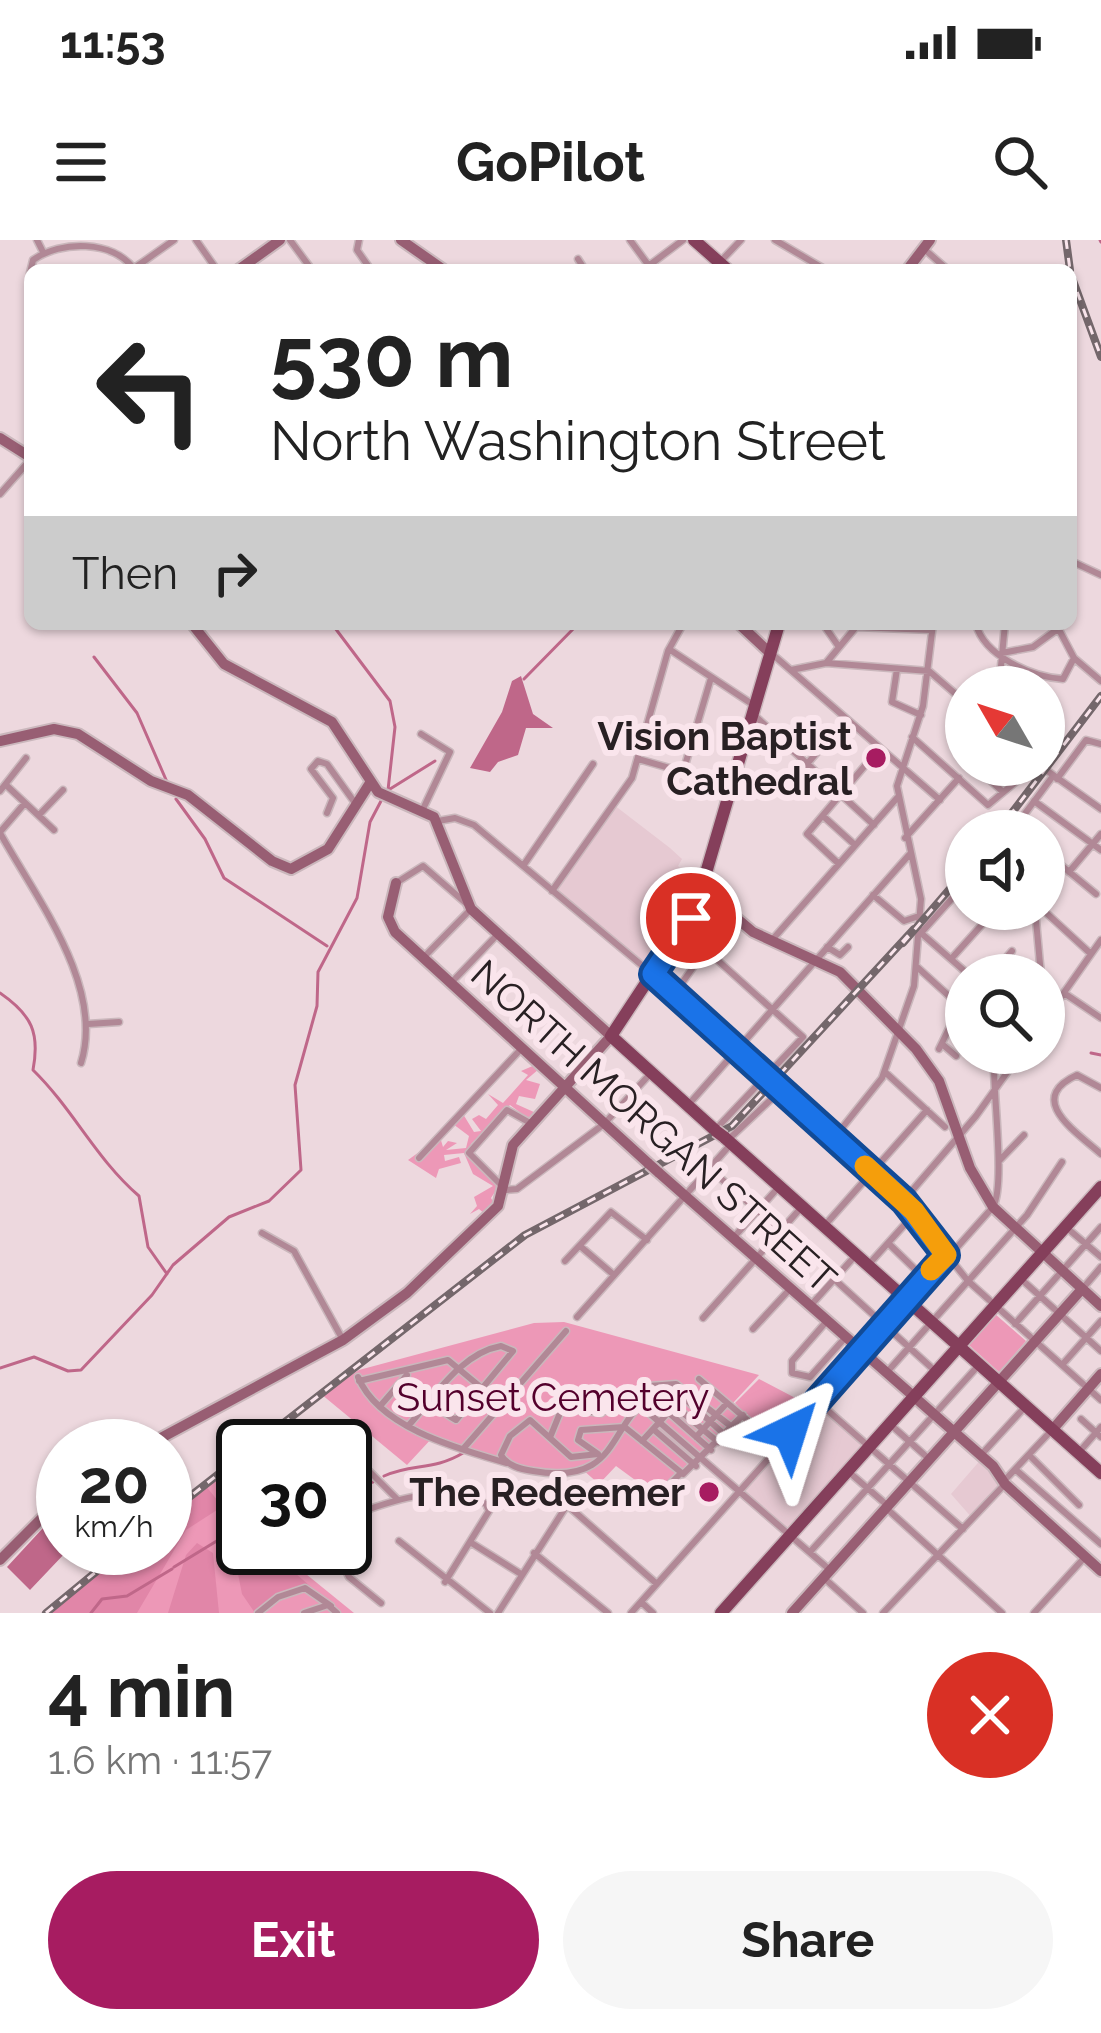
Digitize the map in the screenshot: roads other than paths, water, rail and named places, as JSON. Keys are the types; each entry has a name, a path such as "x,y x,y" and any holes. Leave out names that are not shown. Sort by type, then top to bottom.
{"main road":[{"path":"694,240 722,264"},
{"path":"776,630 703,890 683,930 610,1036 1101,1473"},
{"path":"721,1613 1101,1187"}],"street":[{"path":"37,240 44,252"},
{"path":"141,264 174,240"},
{"path":"246,264 280,240"},
{"path":"401,240 435,264"},
{"path":"653,264 683,240"},
{"path":"775,240 816,264"},
{"path":"31,264 44,252 95,246 118,253 128,264"},
{"path":"578,259 581,264"},
{"path":"0,494 24,466"},
{"path":"197,630 224,664 332,722 370,783 391,800 423,809 437,821 470,907"},
{"path":"552,891 629,784 669,649 680,630"},
{"path":"746,630 940,800"},
{"path":"827,630 839,646"},
{"path":"826,662 853,630"},
{"path":"834,1138 885,1072 916,966 920,915 897,798 900,766 921,715 932,630"},
{"path":"978,630 982,642 1002,655 1057,679 1067,675 1075,658"},
{"path":"1001,666 1004,630"},
{"path":"1002,655 1033,647 1052,630"},
{"path":"1059,630 1075,658 1101,681"},
{"path":"669,649 754,710 874,825"},
{"path":"789,670 826,662 929,670 945,684"},
{"path":"897,668 892,702 921,715"},
{"path":"683,772 711,677"},
{"path":"0,754 2,740 54,729 78,734 158,785 188,795 272,861 291,869 328,849 370,783"},
{"path":"421,734 450,752 423,809"},
{"path":"788,785 832,735"},
{"path":"912,737 945,766"},
{"path":"1065,765 1085,741 1101,744"},
{"path":"839,864 807,835 879,749"},
{"path":"26,758 3,788 26,802 54,830"},
{"path":"638,759 733,786"},
{"path":"332,798 312,767 324,762 355,803"},
{"path":"523,866 593,764"},
{"path":"1065,784 1101,809"},
{"path":"327,813 341,786"},
{"path":"905,838 952,786"},
{"path":"968,786 988,805 1008,786"},
{"path":"997,786 1002,790"},
{"path":"1028,810 1047,786"},
{"path":"40,814 64,790"},
{"path":"772,940 897,798"},
{"path":"1034,801 1101,850"},
{"path":"26,802 0,832 67,958 88,1024 81,1063"},
{"path":"823,815 856,846"},
{"path":"437,821 467,820 675,993 904,1201 968,1280 1101,1400"},
{"path":"1069,872 1101,834"},
{"path":"688,1106 909,855"},
{"path":"192,1421 344,1340 437,1266 488,1218 506,1190 512,1149 610,1036 423,866 396,883"},
{"path":"1065,869 1096,894"},
{"name":"NORTH MORGAN STREET","path":"396,883 388,922 423,958 685,1197 981,1455 1101,1571"},
{"path":"703,890 742,925 818,958 845,977 899,1031 932,1069 972,1173 998,1212 1101,1306"},
{"path":"873,896 904,921 920,915"},
{"path":"921,933 945,906"},
{"path":"423,958 470,907"},
{"path":"577,1318 710,1168 723,1136 803,1037 683,930"},
{"path":"956,954 977,930"},
{"path":"1063,930 1091,954"},
{"path":"921,933 945,954"},
{"path":"451,983 498,934"},
{"path":"1065,992 1101,940"},
{"path":"827,947 841,956 848,947"},
{"path":"675,993 706,949"},
{"path":"916,966 945,992"},
{"path":"1065,994 1101,1018"},
{"path":"88,1024 118,1022"},
{"path":"419,1158 521,1049"},
{"path":"532,1124 507,1110 469,1155 506,1190 517,1190 604,1124 651,1072"},
{"path":"885,1072 945,1127"},
{"path":"631,1613 924,1278 998,1212 993,1074"},
{"path":"904,1201 1007,1074"},
{"path":"1101,1088 1077,1075 1057,1087 1052,1099 1056,1114 1101,1154"},
{"path":"723,1136 782,1090"},
{"path":"825,1225 927,1110"},
{"path":"999,1161 1024,1135"},
{"path":"886,1373 1015,1228 1062,1162"},
{"path":"710,1168 781,1231"},
{"path":"733,1238 780,1186"},
{"path":"998,1212 1000,1192"},
{"path":"703,1318 803,1206"},
{"path":"565,1261 614,1212 647,1240"},
{"path":"869,1263 915,1213"},
{"path":"1066,1227 1101,1257"},
{"path":"1015,1324 1101,1227"},
{"path":"262,1233 294,1251 344,1340"},
{"path":"888,1243 924,1278"},
{"path":"580,1246 614,1275"},
{"path":"810,1307 858,1253"},
{"path":"791,1613 1101,1267"},
{"path":"1021,1279 1101,1352"},
{"path":"834,1280 936,1372"},
{"path":"753,1329 790,1289"},
{"path":"1062,1365 1101,1321"},
{"path":"826,1322 791,1363 792,1373 810,1377 844,1338"},
{"path":"463,1448 566,1331"},
{"path":"407,1375 431,1401 453,1420 514,1353 501,1346 477,1352 460,1369 431,1401 410,1425"},
{"path":"502,1404 448,1360 407,1375 359,1379 381,1406 410,1425 510,1464 565,1473 588,1468 658,1394 718,1442"},
{"path":"810,1552 980,1364"},
{"path":"883,1613 1101,1374"},
{"path":"381,1406 407,1375"},
{"path":"699,1379 778,1446"},
{"path":"550,1438 556,1414 565,1407 597,1414 655,1384 689,1389 732,1427"},
{"path":"642,1441 689,1389"},
{"path":"682,1397 725,1435"},
{"path":"819,1399 963,1529"},
{"path":"696,1437 727,1402"},
{"path":"981,1455 1027,1406"},
{"path":"642,1408 662,1420 791,1534 863,1613"},
{"path":"668,1412 711,1450"},
{"path":"660,1494 696,1466 742,1415"},
{"path":"1078,1453 1099,1432 1081,1419"},
{"path":"510,1464 502,1457 502,1448 525,1421 537,1422 571,1457 602,1454"},
{"path":"890,1424 929,1459"},
{"path":"602,1454 579,1442 579,1431 624,1427 680,1474"},
{"path":"653,1429 696,1466"},
{"path":"1029,1456 1079,1505"},
{"path":"848,1471 1002,1613"},
{"path":"1016,1471 1101,1544"},
{"path":"372,1474 397,1498"},
{"path":"372,1508 397,1498 467,1496 489,1508 446,1582"},
{"path":"399,1541 446,1582 494,1613 567,1504 657,1584"},
{"path":"0,1560 36,1524"},
{"path":"470,1542 521,1574"},
{"path":"534,1553 608,1613"},
{"path":"1034,1613 1085,1557"},
{"path":"347,1575 381,1603"},
{"path":"258,1613 278,1598 305,1588 334,1610"},
{"path":"641,1602 653,1613"},
{"path":"304,1613 334,1610"}],"waterway":[{"path":"337,630 390,701 395,727 388,790"},
{"path":"524,679 572,630"},
{"path":"94,657 137,713 167,782"},
{"path":"390,789 435,761"},
{"path":"176,799 205,839 224,878 327,946"},
{"path":"0,1368 34,1357 68,1371 81,1370 152,1295 173,1265 229,1217 269,1201 301,1170 295,1085 317,1006 318,972 357,898 370,822 381,801"},
{"path":"0,993 20,1009 31,1026 33,1070 139,1196 148,1247 167,1274"},
{"path":"1091,1053 1101,1055"},
{"path":"384,1476 463,1453"},
{"path":"192,1556 216,1541"},
{"path":"91,1613 102,1599 127,1596 162,1575"}],"railway":[{"path":"1066,240 1069,264"},
{"path":"1077,291 1101,357"},
{"path":"1014,810 1101,696"},
{"path":"903,943 945,894"},
{"path":"289,1419 525,1235 732,1126 914,929"},
{"path":"192,1495 216,1476"},
{"path":"46,1613 92,1575"}],"place":[{"name":"Vision Baptist Cathedral","path":"876,758"},
{"name":"The Redeemer","path":"709,1492"}],"park label":[{"name":"Sunset Cemetery","path":"553,1397"}]}
